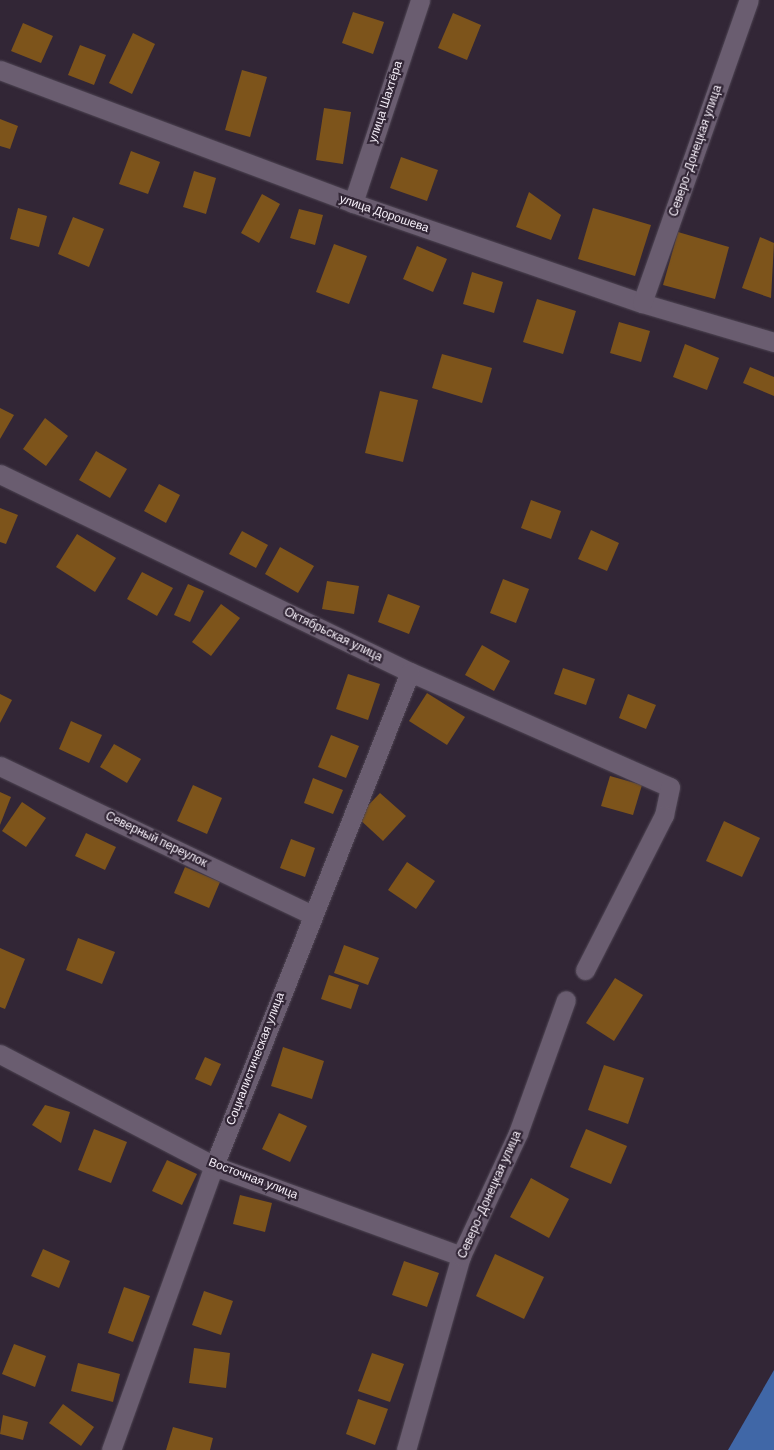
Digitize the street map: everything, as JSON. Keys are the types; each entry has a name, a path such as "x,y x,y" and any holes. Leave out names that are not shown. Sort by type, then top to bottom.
{"street":[{"name":"улица Шахтёра","path":"353,203 420,0"},
{"name":"Северо-Донецкая улица","path":"642,303 749,0"},
{"name":"улица Дорошева","path":"0,70 353,203 642,303 774,342"},
{"name":"Октябрьская улица","path":"0,474 410,672 670,787 664,815 585,970"},
{"name":"Социалистическая улица","path":"111,1450 214,1166 410,672"},
{"name":"Северный переулок","path":"0,766 312,915"},
{"name":"Северо-Донецкая улица","path":"406,1450 461,1256 518,1133 566,1000"},
{"name":"Восточная улица","path":"0,1054 214,1166 461,1256"}],"water":[{"path":"774,1370 774,1450 728,1450"}],"building":[{"path":"353,12 384,22 373,54 342,43"},
{"path":"453,13 481,25 467,60 438,48"},
{"path":"23,23 53,36 41,63 11,51"},
{"path":"133,33 155,44 132,94 109,83"},
{"path":"80,45 106,55 94,85 68,75"},
{"path":"242,70 267,77 250,137 225,130"},
{"path":"324,108 351,112 343,164 316,160"},
{"path":"0,119 18,126 10,149 0,146"},
{"path":"131,151 160,162 148,194 119,184"},
{"path":"401,157 438,170 427,201 390,188"},
{"path":"194,171 216,178 206,214 183,207"},
{"path":"529,192 561,215 551,240 516,227"},
{"path":"262,194 280,204 259,243 241,233"},
{"path":"18,208 47,216 39,247 10,239"},
{"path":"593,208 651,225 635,276 578,259"},
{"path":"299,209 323,215 315,245 290,238"},
{"path":"73,217 104,229 89,267 58,254"},
{"path":"678,232 729,247 715,299 663,285"},
{"path":"760,237 774,243 771,298 742,288"},
{"path":"334,244 367,256 349,304 316,292"},
{"path":"417,246 447,259 433,292 403,279"},
{"path":"472,272 503,282 494,313 463,304"},
{"path":"537,299 576,311 563,354 523,342"},
{"path":"619,322 650,331 641,362 610,353"},
{"path":"685,344 719,358 707,390 673,377"},
{"path":"442,354 492,368 482,403 432,388"},
{"path":"750,367 774,377 774,396 743,383"},
{"path":"380,391 418,400 403,462 365,453"},
{"path":"0,408 14,415 0,439"},
{"path":"45,418 68,436 46,466 23,449"},
{"path":"96,451 127,469 110,498 79,480"},
{"path":"159,484 180,495 166,523 144,511"},
{"path":"531,500 561,511 551,539 521,528"},
{"path":"0,508 18,515 6,544 0,542"},
{"path":"591,530 619,543 607,571 578,559"},
{"path":"242,531 268,545 256,568 229,554"},
{"path":"77,534 116,558 95,592 56,567"},
{"path":"280,547 314,566 298,593 265,574"},
{"path":"142,572 173,588 157,616 127,599"},
{"path":"503,579 529,589 516,623 490,613"},
{"path":"327,581 359,586 354,614 322,609"},
{"path":"188,584 204,591 190,622 174,615"},
{"path":"388,594 420,606 409,634 378,622"},
{"path":"221,604 240,618 211,656 192,642"},
{"path":"482,645 510,661 494,691 465,675"},
{"path":"563,668 595,679 586,705 554,694"},
{"path":"348,674 380,684 368,720 336,709"},
{"path":"427,693 465,717 447,745 409,721"},
{"path":"0,694 12,700 0,723"},
{"path":"628,694 656,705 646,729 619,718"},
{"path":"71,721 102,735 89,763 59,749"},
{"path":"331,735 359,746 346,778 318,767"},
{"path":"114,744 141,759 127,783 100,767"},
{"path":"610,776 642,785 633,815 601,806"},
{"path":"313,778 343,790 333,814 304,803"},
{"path":"193,785 222,798 207,834 177,821"},
{"path":"0,792 11,797 0,825"},
{"path":"380,793 406,816 383,841 357,817"},
{"path":"22,802 46,818 26,847 2,831"},
{"path":"724,821 760,838 742,877 706,861"},
{"path":"86,833 116,847 105,870 75,856"},
{"path":"291,839 315,848 305,877 280,868"},
{"path":"407,862 435,881 416,909 388,890"},
{"path":"185,867 220,882 209,908 174,893"},
{"path":"78,938 115,952 102,984 66,970"},
{"path":"344,945 379,958 368,985 334,973"},
{"path":"0,948 25,959 5,1009 0,1007"},
{"path":"329,975 359,985 351,1009 321,999"},
{"path":"615,978 643,995 614,1041 586,1023"},
{"path":"283,1047 324,1061 312,1099 271,1086"},
{"path":"205,1057 221,1064 211,1086 195,1079"},
{"path":"604,1065 644,1078 628,1124 588,1110"},
{"path":"45,1105 70,1112 61,1143 32,1125"},
{"path":"279,1113 307,1126 290,1162 262,1149"},
{"path":"94,1129 127,1142 111,1183 78,1170"},
{"path":"586,1129 627,1146 611,1184 570,1167"},
{"path":"167,1160 197,1174 182,1205 152,1191"},
{"path":"531,1178 569,1199 549,1238 510,1217"},
{"path":"240,1195 272,1203 265,1232 233,1224"},
{"path":"43,1249 70,1261 59,1288 31,1276"},
{"path":"495,1254 544,1277 524,1319 476,1296"},
{"path":"404,1261 439,1273 427,1307 392,1295"},
{"path":"124,1287 150,1296 133,1342 108,1333"},
{"path":"204,1291 233,1301 221,1335 192,1325"},
{"path":"14,1344 46,1356 35,1387 2,1374"},
{"path":"194,1348 230,1353 226,1388 189,1383"},
{"path":"372,1353 404,1364 390,1402 358,1391"},
{"path":"78,1363 120,1374 113,1402 71,1391"},
{"path":"358,1399 388,1409 375,1445 346,1434"},
{"path":"63,1404 94,1427 81,1446 49,1423"},
{"path":"3,1415 28,1422 23,1440 0,1434"},
{"path":"173,1427 213,1438 210,1450 166,1450"}]}
